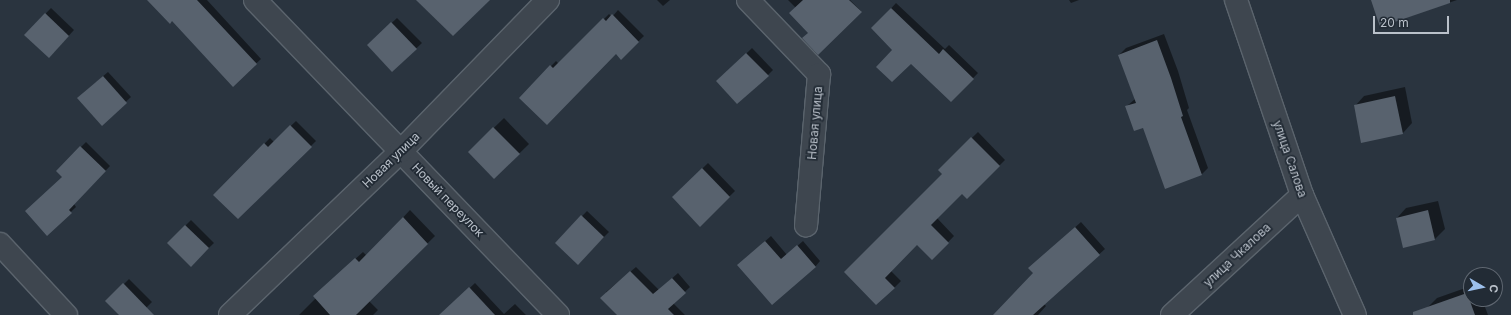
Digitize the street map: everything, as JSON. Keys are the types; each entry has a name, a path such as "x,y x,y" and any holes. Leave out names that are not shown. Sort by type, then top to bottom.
{"street":[{"name":"Новый переулок","path":"255,0 558,315"},
{"name":"Новая улица","path":"230,315 401,151 548,0"},
{"name":"Новая улица","path":"748,0 819,74 806,226"},
{"name":"улица Салова","path":"1236,0 1302,195 1355,315"},
{"name":"улица Чкалова","path":"1172,315 1302,195"},
{"path":"0,244 66,315"}],"building":[{"path":"147,0 197,0 257,64 233,87 172,21 170,24"},
{"path":"416,0 490,0 453,36"},
{"path":"803,0 849,0 862,12 818,55 802,38 808,33 789,13"},
{"path":"1371,0 1450,0 1450,3 1380,27"},
{"path":"891,8 939,54 943,49 974,79 951,102 911,64 892,82 876,67 892,50 871,28"},
{"path":"45,13 69,36 49,58 24,35"},
{"path":"612,14 639,42 621,60 616,54 547,125 519,98 550,65 553,68 603,18 606,21"},
{"path":"391,22 417,49 392,72 367,45"},
{"path":"1157,40 1183,116 1181,117 1202,175 1165,189 1143,128 1134,131 1125,106 1136,103 1118,55"},
{"path":"746,53 769,76 737,104 716,81"},
{"path":"103,76 127,103 102,126 77,98"},
{"path":"1395,96 1403,134 1361,143 1354,105"},
{"path":"290,125 312,147 238,219 213,195 264,143 268,147"},
{"path":"493,127 520,154 494,179 468,152"},
{"path":"971,137 1000,166 967,199 962,194 931,225 949,243 932,260 917,245 885,278 895,288 876,305 844,272 942,174 938,170"},
{"path":"80,146 106,171 69,210 72,213 47,236 25,211 62,177 56,171"},
{"path":"702,168 730,197 700,227 672,197"},
{"path":"1428,210 1435,240 1403,248 1396,218"},
{"path":"581,215 604,237 578,265 555,243"},
{"path":"403,217 428,244 356,315 330,315 313,296 355,258 359,262"},
{"path":"185,225 209,248 191,267 167,243"},
{"path":"1075,227 1100,255 1033,315 993,315 1033,273 1028,268"},
{"path":"765,241 781,259 797,245 816,267 772,305 737,265"},
{"path":"630,271 653,294 672,278 686,293 668,309 674,315 617,315 600,298"},
{"path":"123,283 154,315 119,315 105,301"},
{"path":"469,287 495,315 439,315"},
{"path":"1463,294 1463,307 1472,307 1475,315 1413,315 1413,312"}]}
